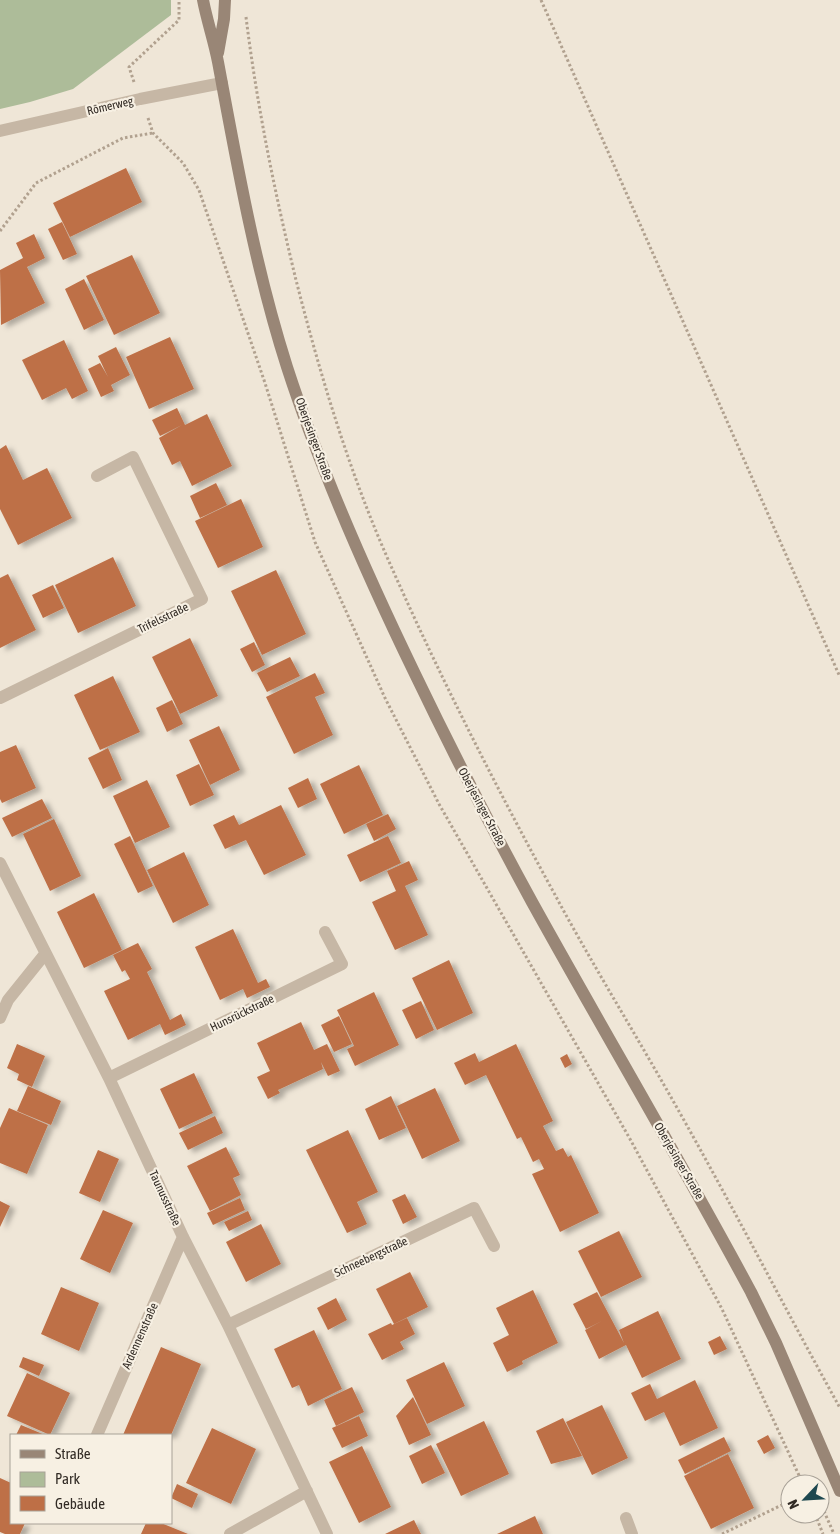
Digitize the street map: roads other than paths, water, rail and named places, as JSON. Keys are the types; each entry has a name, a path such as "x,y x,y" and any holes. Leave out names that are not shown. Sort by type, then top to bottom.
{"main road":[{"path":"203,0 206,19 218,58"},
{"path":"218,58 225,0"},
{"name":"Oberjesinger Straße","path":"218,58 253,239 287,366 311,434 357,549 396,636 444,735 532,901 751,1292 837,1475 840,1491"}],"street":[{"name":"Römerweg","path":"0,131 140,99 222,83"},
{"name":"Trifelsstraße","path":"0,698 202,599 133,457 97,476"},
{"name":"Taunusstraße","path":"0,863 109,1078 183,1237 228,1325 327,1534"},
{"name":"Hunsrückstraße","path":"109,1078 342,964 325,932"},
{"path":"0,1018 8,1000 45,954"},
{"name":"Schneebergstraße","path":"228,1325 474,1208 494,1246"},
{"name":"Ardennenstraße","path":"97,1434 183,1237"},
{"path":"230,1534 306,1491"},
{"path":"626,1518 632,1534"}]}
